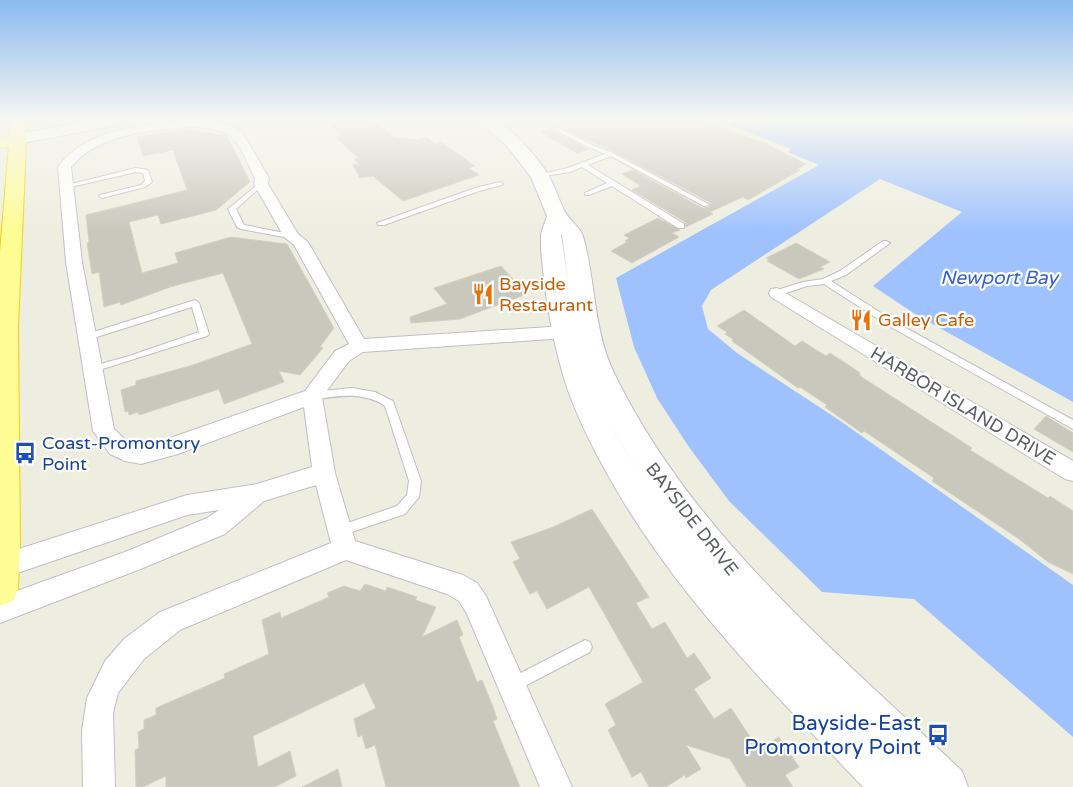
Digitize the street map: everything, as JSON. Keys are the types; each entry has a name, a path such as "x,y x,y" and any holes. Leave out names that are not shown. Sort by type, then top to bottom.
{"highway":[{"path":"1,574 9,158"}],"main road":[{"name":"BAYSIDE DRIVE","path":"525,158 540,176 557,216 551,233 575,332 599,370 635,442 668,493 714,553 773,617 946,787"},
{"name":"BAYSIDE DRIVE","path":"575,332 570,360 599,432 643,506 669,542 722,607 893,787"}],"street":[{"path":"70,158 64,167 74,262 104,431 113,446 127,453 148,454 170,448 312,396 342,356 359,346 575,332"},
{"path":"250,158 262,178 261,184 292,237 300,242 359,346"},
{"name":"HARBOR ISLAND DRIVE","path":"777,293 1073,472"},
{"path":"312,396 324,473 342,540"},
{"path":"1,574 187,505 257,494 324,473"},
{"path":"0,610 129,562 216,526 257,494"},
{"path":"99,787 98,713 108,682 125,656 146,637 170,621 342,540 454,584 468,592 477,605 556,787"}],"lane":[{"path":"540,176 601,158"},
{"path":"618,158 706,205"},
{"path":"583,164 681,226"},
{"path":"66,186 136,170 146,171 149,182 143,186 102,196"},
{"path":"587,194 614,183"},
{"path":"261,184 232,209 241,227 292,237"},
{"path":"381,224 477,189 500,184"},
{"path":"777,293 806,284 824,281 842,273 886,244"},
{"path":"824,281 892,324 1073,425"},
{"path":"87,337 196,303 204,334 93,369"},
{"path":"312,396 353,393 378,395 389,404 415,482 413,496 401,510 342,540"},
{"path":"512,684 585,647"}],"water":[{"name":"Newport Bay","path":"801,158 1073,158 1073,402 918,316 873,286 962,212 880,179 711,290 702,306 708,329 737,353 839,420 1073,585 1073,737 914,599 822,592 729,501 689,447 657,398 634,347 616,278 819,165"}],"building":[{"path":"176,158 238,158 250,182 216,210 161,224 158,215 129,222 142,273 178,263 175,253 231,237 287,244 334,328 320,347 323,348 300,375 279,371 284,382 224,404 219,389 139,415 138,412 129,415 128,411 125,412 121,390 136,385 136,381 193,365 252,344 223,273 170,287 121,305 120,302 104,307 99,272 92,274 87,243 89,242 86,215 187,190"},
{"path":"463,158 475,166 469,168 479,175 403,201 373,176 360,178 353,165 359,163 354,159"},
{"path":"625,158 793,158 806,164 797,169 800,170 748,200 743,197 710,212 713,214 686,227 685,222 632,190 641,186 622,174 633,170 703,208 710,207 711,203"},
{"path":"658,218 680,230 672,233 679,237 632,263 611,251 627,242 625,241 629,238 624,235"},
{"path":"796,243 830,262 820,267 824,269 799,279 767,261 770,260 766,258"},
{"path":"501,266 527,294 460,319 411,323 410,317 447,304 434,288"},
{"path":"744,310 795,346 802,341 826,356 830,353 859,372 860,376 972,448 970,450 1048,498 1050,496 1073,511 1073,574 1048,562 1019,539 932,481 934,478 864,431 862,433 825,407 827,405 800,387 798,388 732,341 733,339 725,334 727,332 717,326"},
{"path":"1046,416 1073,433 1073,452 1034,429"},
{"path":"592,509 649,597 636,603 652,629 665,622 687,658 694,653 711,678 694,689 714,719 731,708 756,746 761,742 764,746 779,737 799,767 785,775 793,787 747,787 730,759 686,745 701,769 686,778 685,775 666,787 649,787 641,772 632,777 608,730 616,725 605,704 643,682 589,587 547,609 537,591 530,594 513,562 520,559 511,542 551,528"},
{"path":"365,584 386,591 387,587 417,597 415,600 436,607 422,637 457,620 463,635 459,637 477,682 482,680 493,707 497,719 493,721 520,787 386,787 375,745 366,749 362,735 358,737 354,719 376,708 364,683 253,736 258,767 290,751 296,776 275,787 166,787 166,776 143,787 136,787 135,750 139,748 138,732 144,729 144,720 156,715 156,708 225,678 224,674 269,654 262,620 280,612 281,618 329,597 327,593 344,586 360,591"},
{"path":"338,769 342,787 302,787"}],"place":[{"name":"Bayside Restaurant","path":"483,294"},
{"name":"Galley Cafe","path":"861,320"},
{"name":"Coast-Promontory Point","path":"25,453"},
{"name":"Bayside-East Promontory Point","path":"938,735"}]}
